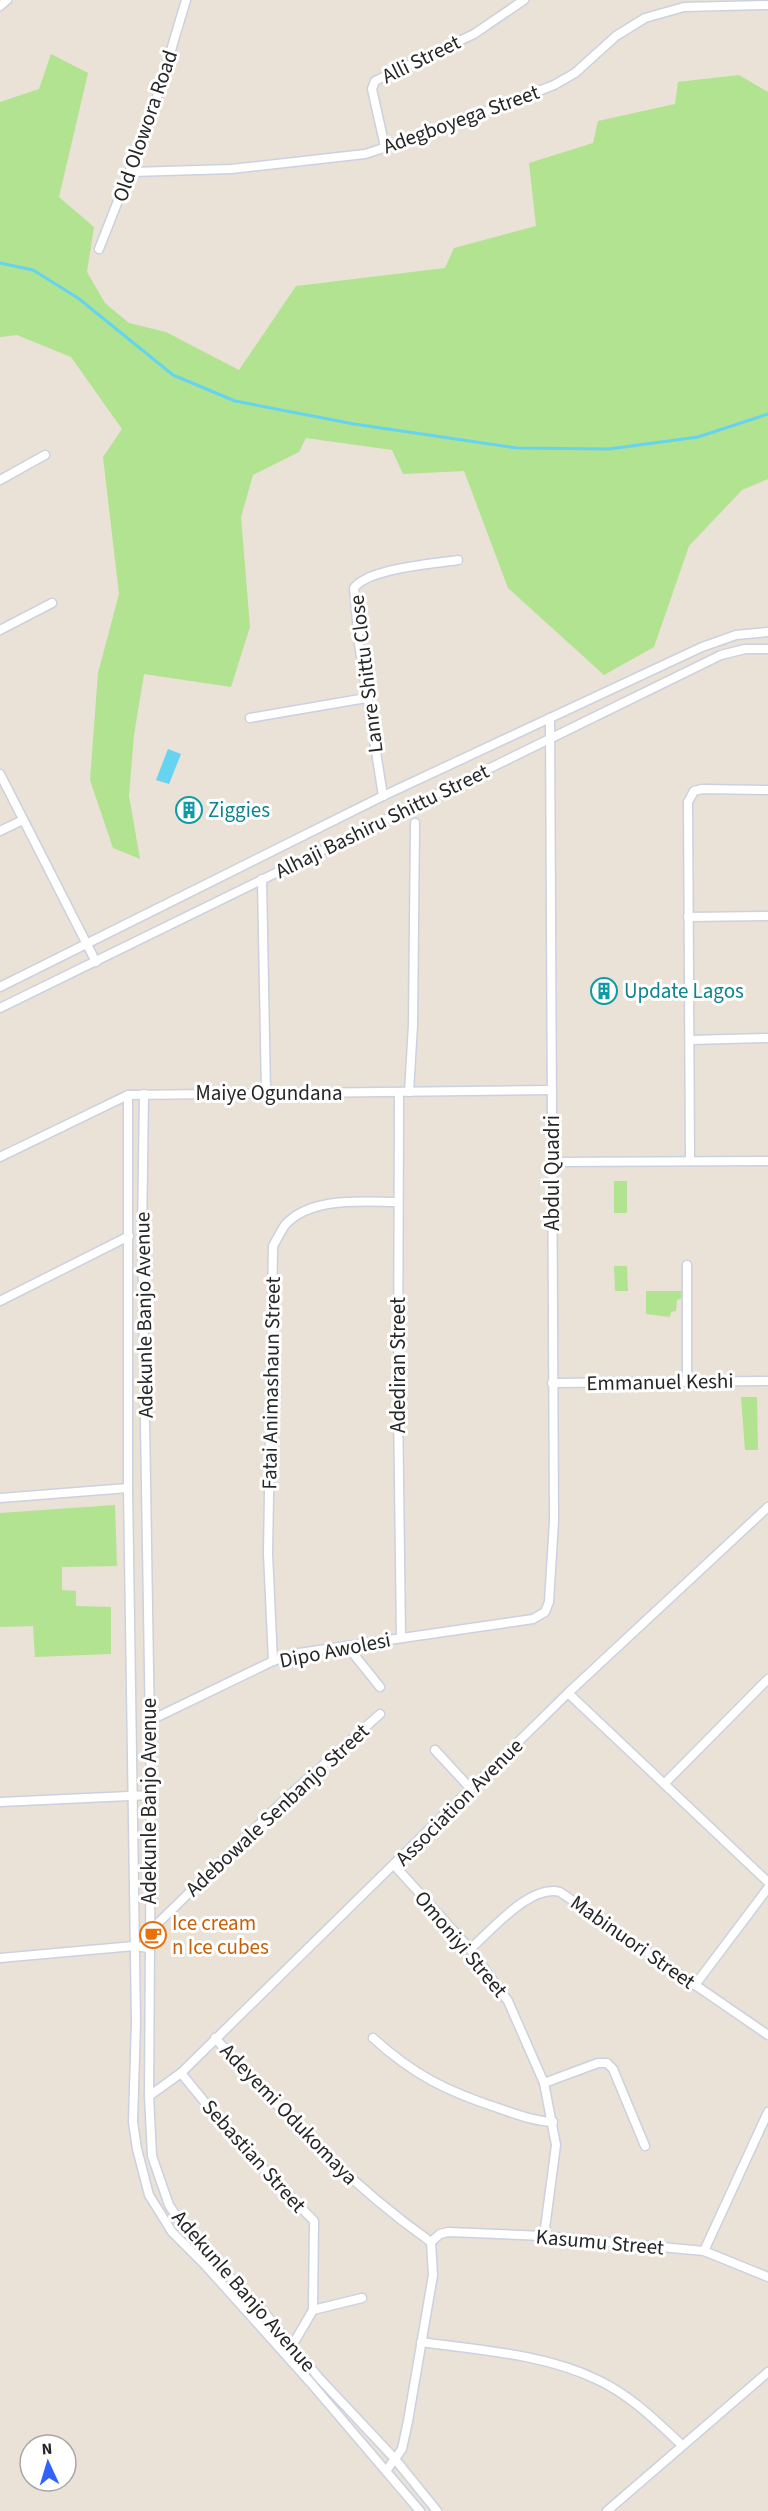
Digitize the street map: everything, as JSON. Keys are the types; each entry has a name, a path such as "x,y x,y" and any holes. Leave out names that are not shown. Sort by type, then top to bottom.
{"street":[{"path":"0,6 7,0"},
{"name":"Old Olowora Road","path":"99,249 132,172 186,0"},
{"name":"Alli Street","path":"385,147 372,89 375,81 474,34 524,0"},
{"name":"Adegboyega Street","path":"132,172 288,164 346,158 432,132 554,85 574,73 616,36 645,18 684,7 768,5"},
{"path":"0,480 45,455"},
{"name":"Lanre Shittu Close","path":"383,796 366,698 354,588 363,579 378,574 458,560"},
{"path":"0,630 52,603"},
{"name":"Alhaji Bashiru Shittu Street","path":"0,987 383,796 702,647 736,635 768,632"},
{"name":"Alhaji Bashiru Shittu Street","path":"0,1008 721,655 745,649 768,649"},
{"path":"250,718 366,698"},
{"name":"Abdul Quadri","path":"533,1619 544,1612 549,1602 554,1521 550,718"},
{"path":"0,774 96,962"},
{"path":"690,1161 687,802 694,790 768,790"},
{"path":"0,831 23,820"},
{"path":"409,1092 413,1025 415,824"},
{"path":"262,879 266,1093"},
{"path":"688,917 768,916"},
{"path":"690,1041 768,1038"},
{"name":"Maiye Ogundana","path":"0,1157 128,1095 552,1090"},
{"name":"Adediran Street","path":"399,1092 401,1638"},
{"name":"Adekunle Banjo Avenue","path":"144,1094 142,1235 151,1795 148,1948 149,2096 152,2156 169,2205 188,2234 263,2310 438,2511"},
{"name":"Adekunle Banjo Avenue","path":"128,1095 128,1488 134,1946 133,2122 137,2149 149,2195 172,2232 206,2266 310,2382 420,2511"},
{"path":"553,1162 768,1161"},
{"name":"Fatai Animashaun Street","path":"273,1661 268,1554 273,1246 285,1226 308,1211 324,1205 398,1202"},
{"path":"0,1301 129,1236"},
{"path":"687,1265 687,1382"},
{"name":"Emmanuel Keshi","path":"552,1383 768,1381"},
{"path":"0,1498 128,1488"},
{"name":"Association Avenue","path":"149,2096 181,2073 395,1866 568,1693 768,1507"},
{"name":"Dipo Awolesi","path":"149,1721 273,1661 299,1653 533,1619"},
{"path":"347,1646 380,1687"},
{"path":"665,1783 768,1679"},
{"path":"568,1693 768,1882"},
{"name":"Adebowale Senbanjo Street","path":"148,1932 285,1799 380,1714"},
{"path":"435,1750 471,1789"},
{"path":"0,1802 151,1795"},
{"name":"Omoniyi Street","path":"395,1866 470,1949 508,2001 544,2083 556,2145 544,2236"},
{"path":"694,1985 768,1888"},
{"name":"Mabinuori Street","path":"470,1949 533,1894 549,1889 560,1892 768,2035"},
{"path":"0,1958 134,1946 148,1948"},
{"name":"Adeyemi Odukomaya","path":"215,2038 312,2143 385,2209 430,2242"},
{"path":"373,2038 399,2062 425,2079 467,2098 538,2121 553,2122"},
{"path":"544,2083 598,2063 607,2062 613,2069 645,2145"},
{"name":"Sebastian Street","path":"181,2073 234,2138 314,2222 313,2310 292,2346"},
{"path":"704,2251 768,2112"},
{"name":"Kasumu Street","path":"430,2242 440,2234 448,2232 544,2236 704,2251 768,2277"},
{"path":"386,2471 402,2449 433,2275 430,2242"},
{"path":"313,2310 362,2298"},
{"path":"421,2342 537,2360 596,2379 643,2409 682,2445"},
{"path":"607,2511 768,2372"}],"green space":[{"path":"51,54 88,73 59,197 94,227 87,272 105,303 129,323 166,332 239,370 296,286 445,268 454,248 536,226 529,163 593,143 598,121 675,104 678,82 739,75 768,92 768,479 742,490 689,546 654,647 604,675 508,588 464,471 403,474 392,450 306,438 299,452 253,475 241,517 250,627 231,687 144,674 134,735 129,796 140,859 113,848 90,780 98,673 119,594 103,457 122,429 71,357 17,335 0,337 0,102 39,89"},
{"path":"614,1181 627,1181 627,1213 614,1213"},
{"path":"614,1266 627,1266 628,1291 615,1291"},
{"path":"646,1291 682,1291 681,1299 677,1300 676,1311 671,1312 670,1317 646,1314"},
{"path":"741,1397 757,1397 758,1450 745,1450"},
{"path":"115,1505 117,1566 62,1567 62,1590 76,1591 76,1606 111,1607 111,1654 35,1657 33,1626 0,1627 0,1513"}],"water":[{"path":"168,749 181,754 169,784 156,780"}],"waterway":[{"path":"0,263 33,270 78,298 173,375 235,401 354,424 517,448 609,449 698,437 768,414"}],"place":[{"name":"Ziggies","path":"189,810"},
{"name":"Update Lagos","path":"604,991"},
{"name":"Ice cream n Ice cubes","path":"153,1935"}]}
